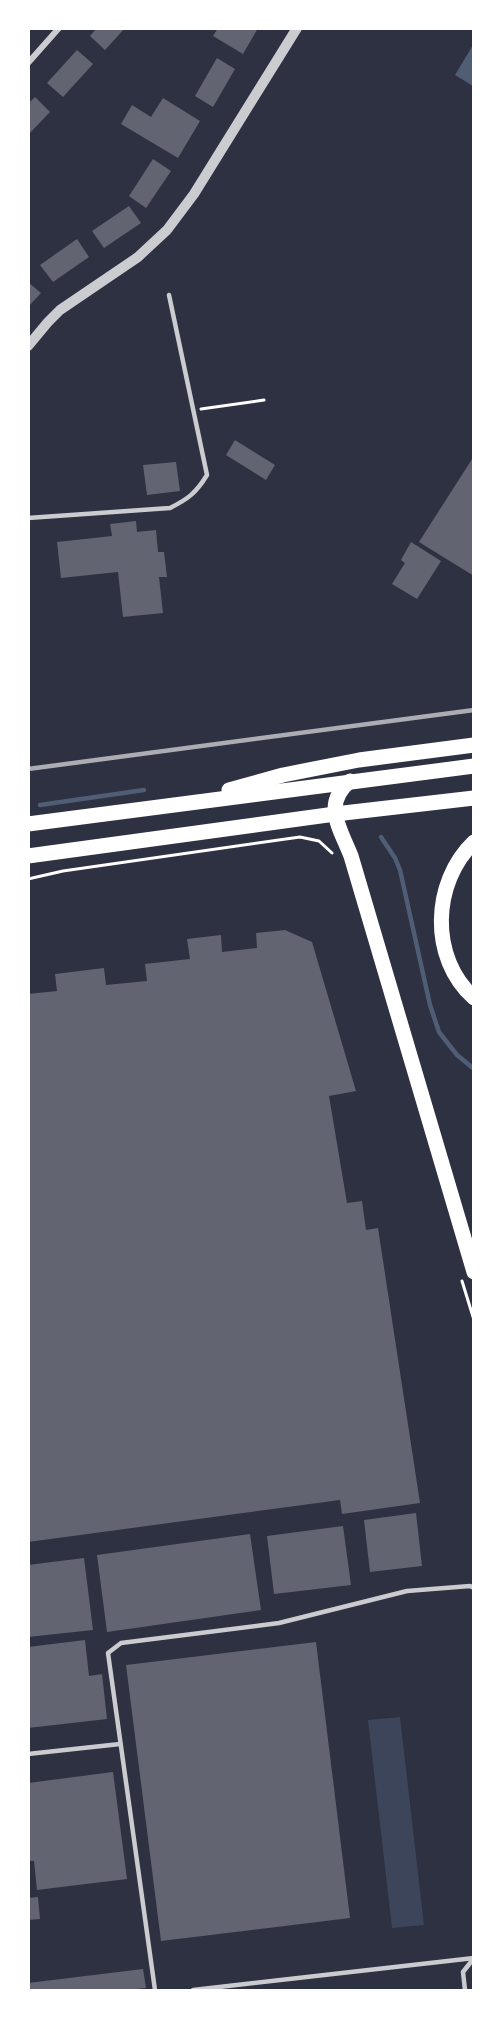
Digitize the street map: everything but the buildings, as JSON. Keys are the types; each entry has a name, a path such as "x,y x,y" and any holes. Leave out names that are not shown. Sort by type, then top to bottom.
{"main road":[{"path":"203,800 244,785 294,773 359,760 474,745"},
{"path":"28,824 474,766"},
{"path":"350,781 337,796 335,814 351,856 467,1274"},
{"path":"28,856 335,814 474,798"},
{"path":"474,842 457,862 449,879 442,901 441,915 445,950 463,987 474,998"}],"street":[{"path":"28,63 59,28"},
{"path":"28,346 60,310 138,257 179,217 297,28"}],"lane":[{"path":"28,518 170,508 188,500 207,475 169,295"},
{"path":"155,1990 108,1653 122,1643 279,1623 407,1591 470,1586 474,1588"},
{"path":"28,1754 120,1744"},
{"path":"193,1990 474,1958"},
{"path":"465,1990 463,1972 474,1958"}],"path":[{"path":"194,410 264,400"},
{"path":"28,879 63,871 300,837 319,840 329,849 336,861"},
{"path":"467,1274 474,1320"}],"shaded area":[{"path":"473,45 473,86 455,75"},
{"path":"400,1717 424,1925 392,1928 368,1720"}],"waterway":[{"path":"40,805 144,790"},
{"path":"381,837 400,870 430,1005 439,1032 457,1055 474,1069"}],"railway":[{"path":"28,769 474,710"}]}
